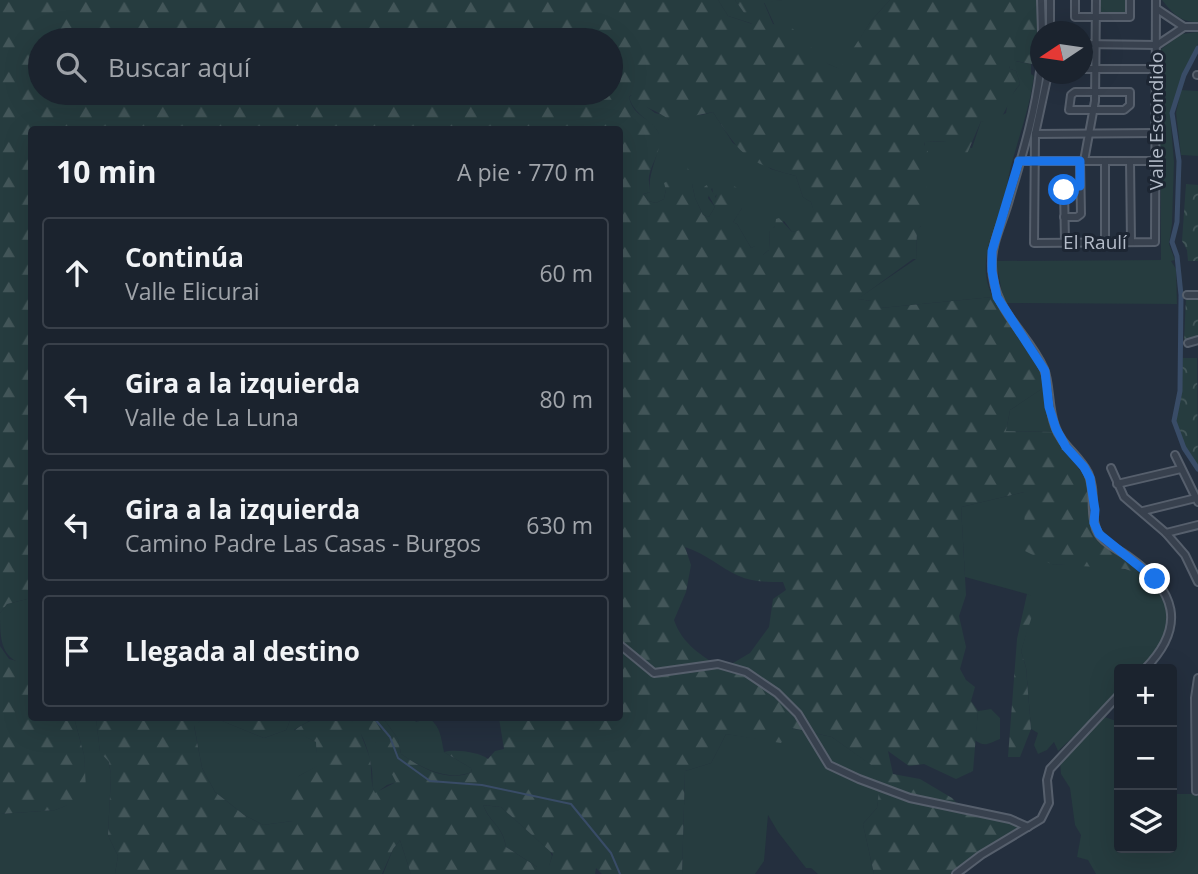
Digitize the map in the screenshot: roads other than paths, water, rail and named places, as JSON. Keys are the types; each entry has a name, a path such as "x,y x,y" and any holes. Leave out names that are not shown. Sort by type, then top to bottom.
{"street":[{"path":"1041,0 1042,21"},
{"path":"1049,0 1050,21"},
{"path":"1075,0 1074,17 1130,17 1130,0"},
{"path":"1064,217 1080,214 1082,161 1095,92 1096,0"},
{"name":"Valle Escondido","path":"1155,242 1156,0"},
{"path":"1157,9 1184,27 1198,27"},
{"path":"1096,44 1157,45 1184,27"},
{"path":"1095,69 1156,69"},
{"path":"1039,84 992,251 994,288 1001,306 1045,371 1049,407 1056,429 1090,478 1095,510 1094,523 1099,534 1155,579 1171,605 1173,619 1164,646 1149,664"},
{"path":"1035,161 1035,134 1046,84"},
{"path":"1074,92 1095,92 1130,92 1130,105 1124,110 1069,110 1074,92"},
{"path":"1035,134 1156,134"},
{"path":"1019,161 1156,161"},
{"name":"El Raulí","path":"1035,161 1034,243 1155,242"},
{"path":"1105,161 1105,242"},
{"path":"1143,161 1155,174"},
{"path":"1130,162 1131,242"},
{"path":"1065,243 1064,188 1080,186"},
{"path":"1187,295 1198,295"},
{"path":"1188,343 1198,340"},
{"path":"1143,511 1197,500 1175,455"},
{"path":"1111,468 1124,497 1166,533 1185,555 1198,582"},
{"path":"1116,484 1181,469"},
{"path":"1166,533 1198,525"},
{"path":"623,647 654,673 718,664 746,672 777,693 798,714 829,765 910,798 1010,819 1028,827"},
{"path":"1196,792 1198,678"},
{"path":"956,874 981,855 1037,824 1049,803 1047,780 1051,769 1114,700"}],"waterway":[{"path":"1198,48 1184,75 1172,113 1179,161 1177,222 1172,242 1177,256 1181,295 1180,391 1174,421 1184,448 1198,469"},
{"path":"377,721 390,737 398,758 430,781 482,785 571,804 611,853 620,874"}]}
